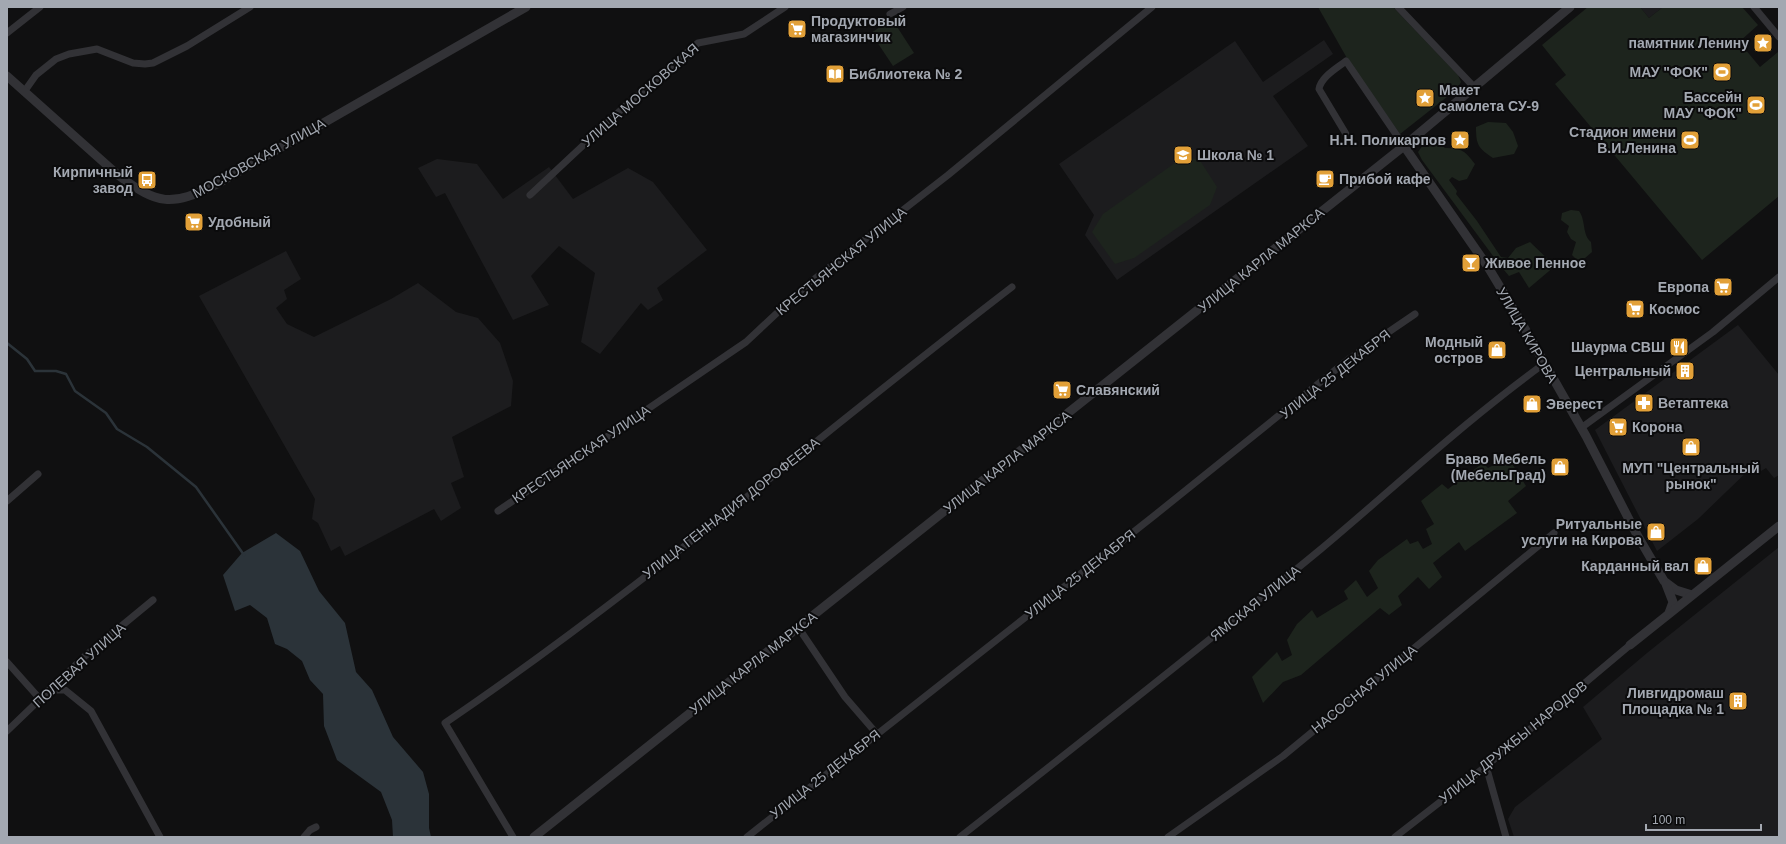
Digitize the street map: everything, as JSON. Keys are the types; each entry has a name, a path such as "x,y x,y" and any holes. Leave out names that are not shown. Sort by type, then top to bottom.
{"street":[{"path":"7,33 40,7"},
{"path":"24,92 36,75 56,59 69,54 97,49 133,62 145,64 153,63 187,46 250,7"},
{"name":"МОСКОВСКАЯ УЛИЦА","path":"7,76 118,175 138,189 159,199 180,199 198,193 217,184 526,7"},
{"name":"УЛИЦА МОСКОВСКАЯ","path":"530,195 622,109 698,42 744,34 785,7"},
{"path":"890,14 903,7"},
{"name":"КРЕСТЬЯНСКАЯ УЛИЦА","path":"498,511 746,342 808,284 948,175 1152,7"},
{"path":"1398,7 1474,87"},
{"name":"УЛИЦА КАРЛА МАРКСА","path":"534,837 1404,146 1570,7"},
{"path":"1754,7 1779,38"},
{"path":"1346,134 1319,89 1320,84 1346,61 1404,146"},
{"name":"УЛИЦА КИРОВА","path":"1404,146 1488,268 1545,363 1636,533 1664,581 1673,602 1668,614"},
{"path":"1581,428 1713,332 1779,277"},
{"name":"УЛИЦА ГЕННАДИЯ ДОРОФЕЕВА","path":"513,837 445,722 500,685 684,546 1012,287"},
{"name":"УЛИЦА 25 ДЕКАБРЯ","path":"747,837 1161,511 1349,359 1415,314"},
{"name":"ЯМСКАЯ УЛИЦА","path":"960,837 1220,632 1378,501 1462,427 1545,363"},
{"path":"7,500 38,474"},
{"path":"1630,645 1779,526"},
{"name":"НАСОСНАЯ УЛИЦА","path":"1168,837 1283,756 1554,533"},
{"path":"1664,581 1676,590 1692,595"},
{"name":"ПОЛЕВАЯ УЛИЦА","path":"7,731 85,656 153,600"},
{"path":"798,627 845,697 877,734"},
{"name":"УЛИЦА ДРУЖБЫ НАРОДОВ","path":"1395,837 1486,766 1630,645"},
{"path":"7,662 40,699"},
{"path":"49,690 65,690 92,711 160,837"},
{"path":"1486,766 1506,837"},
{"path":"304,837 310,830 316,827"}],"shaded area":[{"path":"1318,7 1393,7 1458,75 1461,82 1457,89 1400,134 1348,60"},
{"name":"Стадион имени В.И.Ленина","path":"1588,7 1640,7 1649,18 1663,7 1742,7 1758,25 1739,42 1760,67 1778,52 1779,53 1779,196 1702,260 1555,84 1566,75 1542,45"},
{"path":"1640,7 1663,7 1649,18"},
{"path":"892,19 914,53 893,66 871,33"},
{"name":"Школа № 1","path":"1324,40 1333,54 1273,96 1308,146 1117,280 1085,235 1094,215 1059,164 1235,41 1263,82"},
{"path":"1488,122 1506,123 1513,132 1518,146 1514,154 1493,158 1481,149 1477,142 1476,127"},
{"path":"1433,139 1445,148 1463,151 1475,164 1467,179 1459,181 1452,177 1449,180 1457,191 1456,194 1477,221 1501,257 1508,258 1516,248 1530,242 1555,266 1529,288 1519,272 1509,276 1422,160 1418,152 1423,145"},
{"path":"1182,158 1199,159 1217,187 1210,205 1134,258 1115,264 1092,232 1103,214"},
{"path":"437,159 477,164 503,199 549,167 573,199 628,168 653,182 707,250 657,288 663,300 648,310 641,303 600,354 581,342 595,273 559,246 531,276 549,305 513,320 445,193 436,197 418,168"},
{"path":"1571,210 1579,211 1583,219 1586,235 1591,242 1592,252 1585,258 1577,260 1572,255 1576,242 1571,239 1567,232 1569,226 1561,220 1562,213"},
{"path":"286,251 301,279 284,290 287,299 276,308 287,324 314,337 391,299 418,283 456,312 478,318 500,343 513,381 511,406 452,437 464,477 451,483 461,508 441,521 434,509 345,556 340,546 331,551 318,523 312,519 315,499 199,296"},
{"name":"МУП \"Центральный рынок\"","path":"1738,325 1779,375 1779,475 1774,478 1766,468 1761,471 1755,464 1698,519 1657,551 1595,430"},
{"path":"1508,457 1526,486 1508,501 1517,513 1465,551 1459,542 1433,563 1442,577 1429,589 1418,577 1398,596 1402,605 1389,615 1380,608 1301,675 1283,682 1263,703 1252,677 1277,652 1282,661 1292,655 1287,640 1297,624 1312,610 1317,618 1348,599 1344,591 1356,580 1367,597 1378,588 1369,571 1378,560 1407,539 1410,544 1418,541 1423,549 1432,544 1426,529 1434,524 1421,501 1442,484 1448,489 1483,463 1488,468"},
{"path":"276,533 300,551 319,591 345,623 356,672 372,690 393,737 423,772 429,794 429,828 431,837 393,837 392,820 381,792 337,760 324,726 323,694 310,680 302,661 287,649 275,644 267,618 250,605 235,611 223,575 242,553"},
{"path":"1779,547 1779,837 1514,837 1508,819 1515,807 1602,739 1583,707 1647,653"}],"waterway":[{"path":"7,343 27,359 35,371 56,371 66,374 75,391 106,413 117,429 147,447 196,487 244,555"}],"place":[{"name":"Продуктовый магазинчик","path":"797,29"},
{"name":"памятник Ленину","path":"1763,43"},
{"name":"МАУ \"ФОК\"","path":"1722,72"},
{"name":"Библиотека № 2","path":"835,74"},
{"name":"Макет самолета СУ-9","path":"1425,98"},
{"name":"Бассейн МАУ \"ФОК\"","path":"1756,105"},
{"name":"Н.Н. Поликарпов","path":"1460,140"},
{"name":"Стадион имени В.И.Ленина","path":"1690,140"},
{"name":"Школа № 1","path":"1183,155"},
{"name":"Прибой кафе","path":"1325,179"},
{"name":"Кирпичный завод","path":"147,180"},
{"name":"Удобный","path":"194,222"},
{"name":"Живое Пенное","path":"1471,263"},
{"name":"Европа","path":"1723,287"},
{"name":"Космос","path":"1635,309"},
{"name":"Шаурма СВШ","path":"1679,347"},
{"name":"Модный остров","path":"1497,350"},
{"name":"Центральный","path":"1685,371"},
{"name":"Славянский","path":"1062,390"},
{"name":"Ветаптека","path":"1644,403"},
{"name":"Эверест","path":"1532,404"},
{"name":"Корона","path":"1618,427"},
{"name":"МУП \"Центральный рынок\"","path":"1691,447"},
{"name":"Браво Мебель (МебельГрад)","path":"1560,467"},
{"name":"Ритуальные услуги на Кирова","path":"1656,532"},
{"name":"Карданный вал","path":"1703,566"},
{"name":"Ливгидромаш Площадка № 1","path":"1738,701"}]}
